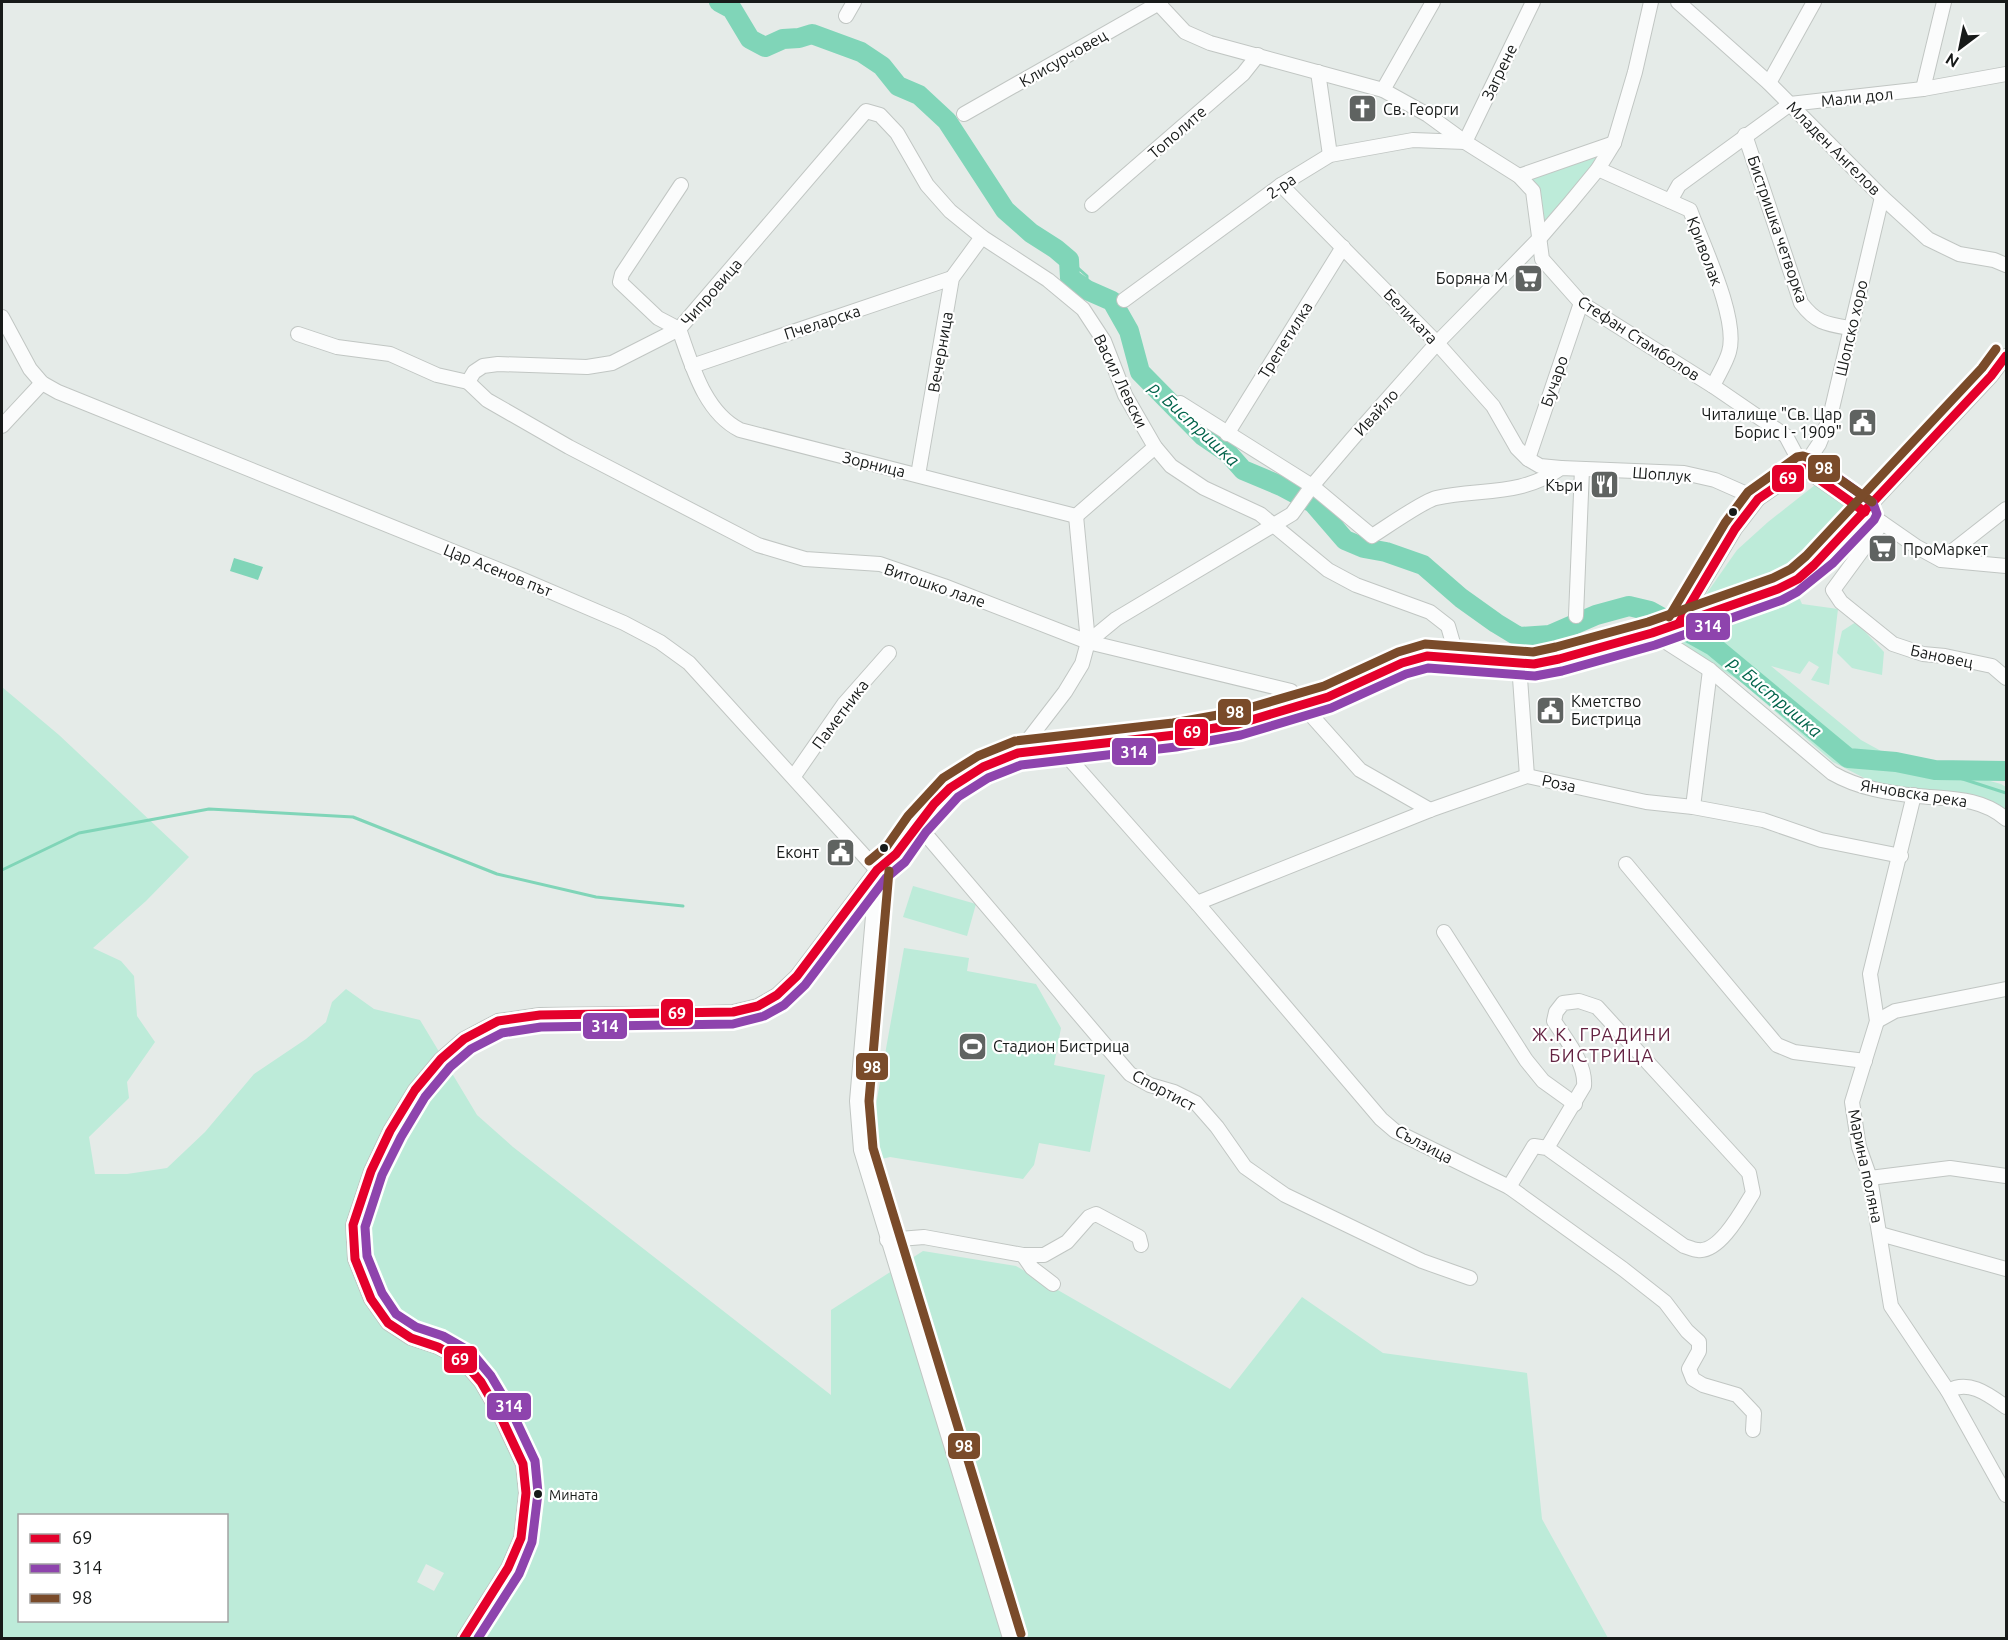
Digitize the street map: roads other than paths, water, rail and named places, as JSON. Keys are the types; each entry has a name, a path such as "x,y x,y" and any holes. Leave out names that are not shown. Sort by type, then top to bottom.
{"street":[{"path":"846,16 854,2"},
{"name":"Стефан Стамболов","path":"1159,2 1185,32 1210,44 1383,90 1428,115 1465,142 1519,176 1533,191 1542,259 1581,303 1713,386 1786,436 1803,468 1917,547 1941,561 2007,566"},
{"name":"Клисурчовец","path":"964,114 1159,2"},
{"path":"1383,90 1433,2"},
{"name":"Загрене","path":"1465,142 1533,2"},
{"name":"Ивайло","path":"1088,642 1116,619 1292,514 1312,486 1437,343 1539,239 1598,168 1614,143 1635,72 1651,2"},
{"name":"Младен Ангелов","path":"1678,2 1769,83 1882,197 1928,239 1959,254 1994,260 2007,265"},
{"path":"1769,83 1814,2"},
{"path":"1923,89 1944,2"},
{"name":"Тополите","path":"1092,205 1243,74 1258,55"},
{"path":"1318,72 1330,155"},
{"name":"Мали дол","path":"1670,201 1679,185 1790,104 1923,89 2007,74"},
{"name":"Васил Левски","path":"866,111 880,115 897,133 927,186 950,211 982,237 1048,280 1083,309 1104,341 1125,395 1155,447 1171,466 1204,488 1260,514 1328,570 1356,585 1430,612 1448,626 1457,657"},
{"name":"Чипровица","path":"468,382 474,372 483,366 498,364 587,366 612,363 679,329 866,111"},
{"name":"Бистришка четворка","path":"1745,135 1801,303 1812,317 1826,324 1850,328"},
{"name":"2-ра","path":"1124,300 1281,185 1330,155 1413,140 1465,142"},
{"path":"1519,176 1614,143"},
{"name":"Криволак","path":"1598,168 1690,210 1729,314 1732,336 1729,353 1713,386"},
{"path":"679,329 658,318 620,282 622,274 681,185"},
{"name":"Беликата","path":"1281,185 1437,343 1493,406 1516,448 1528,459"},
{"name":"Шопско хоро","path":"1678,623 1736,529 1758,500 1803,468 1819,444 1830,417 1882,197"},
{"name":"Вечерница","path":"918,475 952,278 982,237"},
{"name":"Трепетилка","path":"1227,434 1343,246"},
{"name":"Пчеларска","path":"692,366 952,278"},
{"name":"Бучаро","path":"1528,459 1581,303"},
{"path":"2,317 30,369 42,383 2,426"},
{"name":"Зорница","path":"679,329 692,366 717,414 728,424 740,430 1076,516"},
{"path":"298,334 337,347 390,354 437,375 468,382"},
{"path":"464,1638 508,1568 521,1538 526,1493 523,1464 499,1413 481,1382 462,1360 438,1347 411,1338 388,1323 371,1299 355,1259 353,1224 371,1171 390,1131 415,1090 441,1059 464,1040 498,1021 540,1015 733,1012 758,1006 777,994 797,976 877,870 896,854 917,824 950,788 984,767 1018,753 1175,735 1238,724 1304,706 1402,663 1426,656 1519,664 1534,664 1559,659 1655,632 1778,589 1798,579 1814,565 1866,512 2007,356"},
{"name":"Витошко лале","path":"468,382 487,400 569,447 759,545 805,560 880,564 944,586 1088,642 1291,691"},
{"name":"Цар Асенов път","path":"42,383 58,392 503,572 624,623 660,642 689,663 877,870"},
{"path":"1180,403 1312,486 1372,536 1434,499 1508,490 1545,479 1561,468"},
{"path":"1018,753 1065,692 1082,664 1088,642 1076,516 1155,447"},
{"name":"Шоплук","path":"1528,459 1540,466 1561,468 1684,473 1715,480 1758,500"},
{"path":"1576,616 1581,469"},
{"path":"1941,561 2007,508"},
{"name":"Бановец","path":"1882,523 1833,590 1841,602 1893,644 1923,654 1992,666 2007,678"},
{"name":"Янчовска река","path":"1655,632 1710,670 1832,773 1849,782 1871,789 1984,804 2007,819"},
{"name":"Паметника","path":"794,776 844,704 889,653"},
{"path":"1519,664 1527,776"},
{"path":"1693,807 1710,670"},
{"path":"1304,706 1360,770 1430,810"},
{"name":"Сълзица","path":"1059,747 1197,903 1382,1119 1395,1131 1509,1187 1665,1302 1687,1331 1699,1342 1699,1351 1689,1369 1689,1374 1697,1382 1737,1395 1754,1413 1753,1430"},
{"name":"Роза","path":"1197,903 1430,810 1527,776 1646,802 1693,807 1763,820 1821,840 1901,856"},
{"name":"Марина поляна","path":"1914,795 1901,856 1870,974 1876,1021 1852,1102 1859,1148 1870,1178 1891,1306 1948,1391 2007,1495"},
{"name":"Спортист","path":"917,824 1130,1074 1150,1085 1174,1092 1196,1103 1217,1127 1245,1167 1296,1200 1422,1261 1470,1278"},
{"path":"1626,864 1777,1045 1794,1052 1864,1061"},
{"path":"877,870 857,1101 861,1150 1010,1638"},
{"path":"1444,932 1526,1060 1543,1081 1575,1104"},
{"path":"1876,1021 1895,1011 2007,989"},
{"path":"1509,1187 1534,1146 1547,1149 1684,1246 1700,1251 1716,1245 1739,1216 1753,1193 1749,1173 1740,1163 1597,1007 1579,1001 1563,1003 1556,1012 1554,1021 1585,1076 1584,1086 1547,1149"},
{"path":"1870,1178 1950,1168 2007,1176"},
{"path":"887,1240 924,1237 1023,1255 1044,1255 1067,1242 1089,1217 1096,1214 1139,1237 1142,1245"},
{"path":"1880,1234 2007,1269"},
{"path":"1023,1255 1032,1269 1053,1284"},
{"path":"1948,1391 1956,1386 1977,1388 2007,1407"}],"waterway":[{"name":"р. Бистришка","path":"719,2 732,9 750,39 765,47 783,39 812,34 861,52 882,66 898,86 919,95 947,121 1005,210 1031,233 1069,260 1070,278 1087,290 1112,301 1129,331 1140,372 1203,436 1228,453 1243,470 1313,503 1345,540 1364,548 1386,552 1423,565 1461,598 1519,637 1550,635 1596,615 1629,606 1650,611 1713,646 1848,758 1896,762 1935,770 2006,771"},
{"path":"1069,260 1087,276 1087,290"},
{"path":"1313,503 1344,521"},
{"name":"р. Бистришка","path":"1370,541 1386,552"},
{"path":"1935,770 2006,793"},
{"path":"2,870 79,833 209,809 353,817 497,874 596,897 683,906"}],"place":[{"name":"Св. Георги","path":"1362,109"},
{"name":"Боряна М","path":"1529,278"},
{"name":"Читалище \"Св. Цар Борис I - 1909\"","path":"1863,423"},
{"name":"Къри","path":"1604,485"},
{"name":"ПроМаркет","path":"1882,549"},
{"name":"Кметство Бистрица","path":"1550,710"},
{"name":"Еконт","path":"840,852"},
{"name":"Стадион Бистрица","path":"972,1046"},
{"name":"Мината","path":"538,1494"}],"district":[{"name":"Ж.К. ГРАДИНИ БИСТРИЦА","path":"1602,1045"}]}
